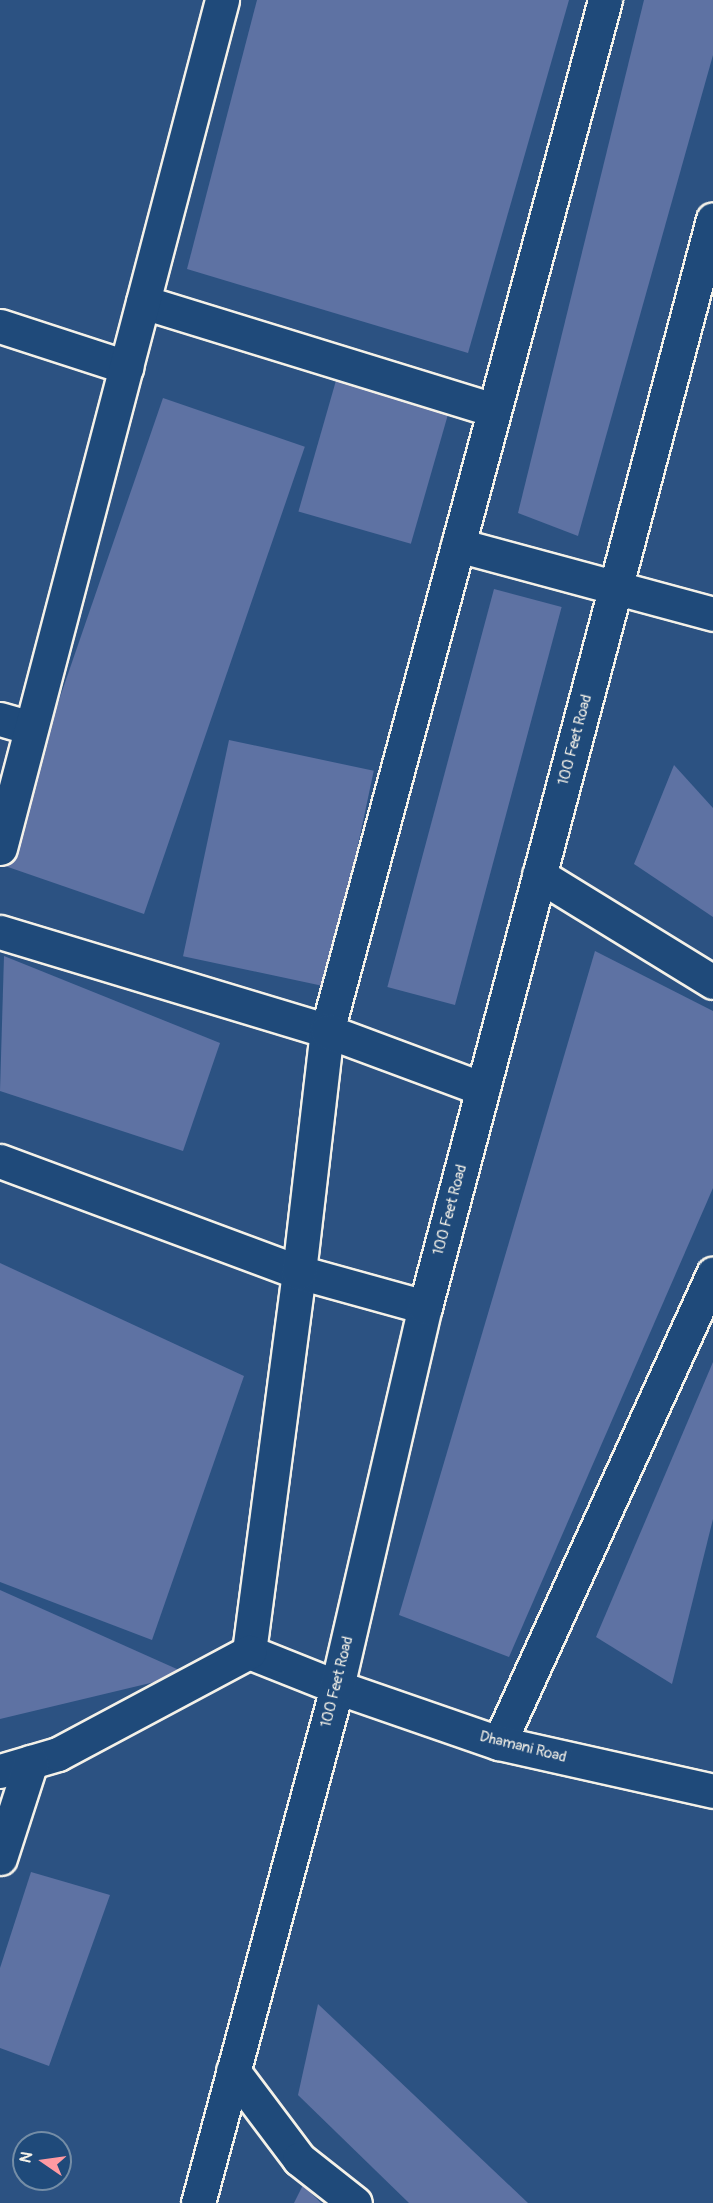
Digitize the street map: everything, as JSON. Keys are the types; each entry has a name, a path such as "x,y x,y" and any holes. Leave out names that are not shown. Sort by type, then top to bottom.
{"street":[{"path":"0,848 222,0"},
{"path":"0,1771 58,1754 249,1652 299,1272 327,1030 605,0"},
{"name":"100 Feet Road","path":"198,2203 337,1687 425,1306 713,219"},
{"path":"143,302 494,410"},
{"path":"0,326 126,367"},
{"path":"458,545 615,590 713,615"},
{"path":"0,720 31,728"},
{"path":"539,875 713,982"},
{"path":"0,932 327,1030 483,1089"},
{"path":"0,1161 299,1272 425,1306"},
{"path":"499,1743 713,1274"},
{"name":"Dhamani Road","path":"249,1652 337,1687 499,1743 713,1791"},
{"path":"0,1858 32,1762"},
{"path":"234,2071 299,2159 355,2203"}],"building":[{"path":"257,0 569,0 468,353 187,269"},
{"path":"644,0 713,0 713,55 578,536 518,513"},
{"path":"337,377 449,409 411,544 298,512"},
{"path":"163,398 305,447 144,914 2,865"},
{"path":"494,589 562,607 455,1005 387,987"},
{"path":"229,740 374,771 328,987 183,956"},
{"path":"674,765 713,808 713,917 634,864"},
{"path":"595,951 713,1011 713,1188 509,1657 399,1615"},
{"path":"4,956 220,1043 183,1151 0,1091"},
{"path":"0,1263 244,1376 152,1640 0,1582"},
{"path":"713,1362 713,1519 672,1684 596,1637"},
{"path":"0,1590 188,1674 0,1719"},
{"path":"31,1872 110,1895 49,2066 0,2048 0,1968"},
{"path":"318,2004 528,2203 409,2203 298,2095"},
{"path":"303,2185 321,2203 294,2203"}]}
